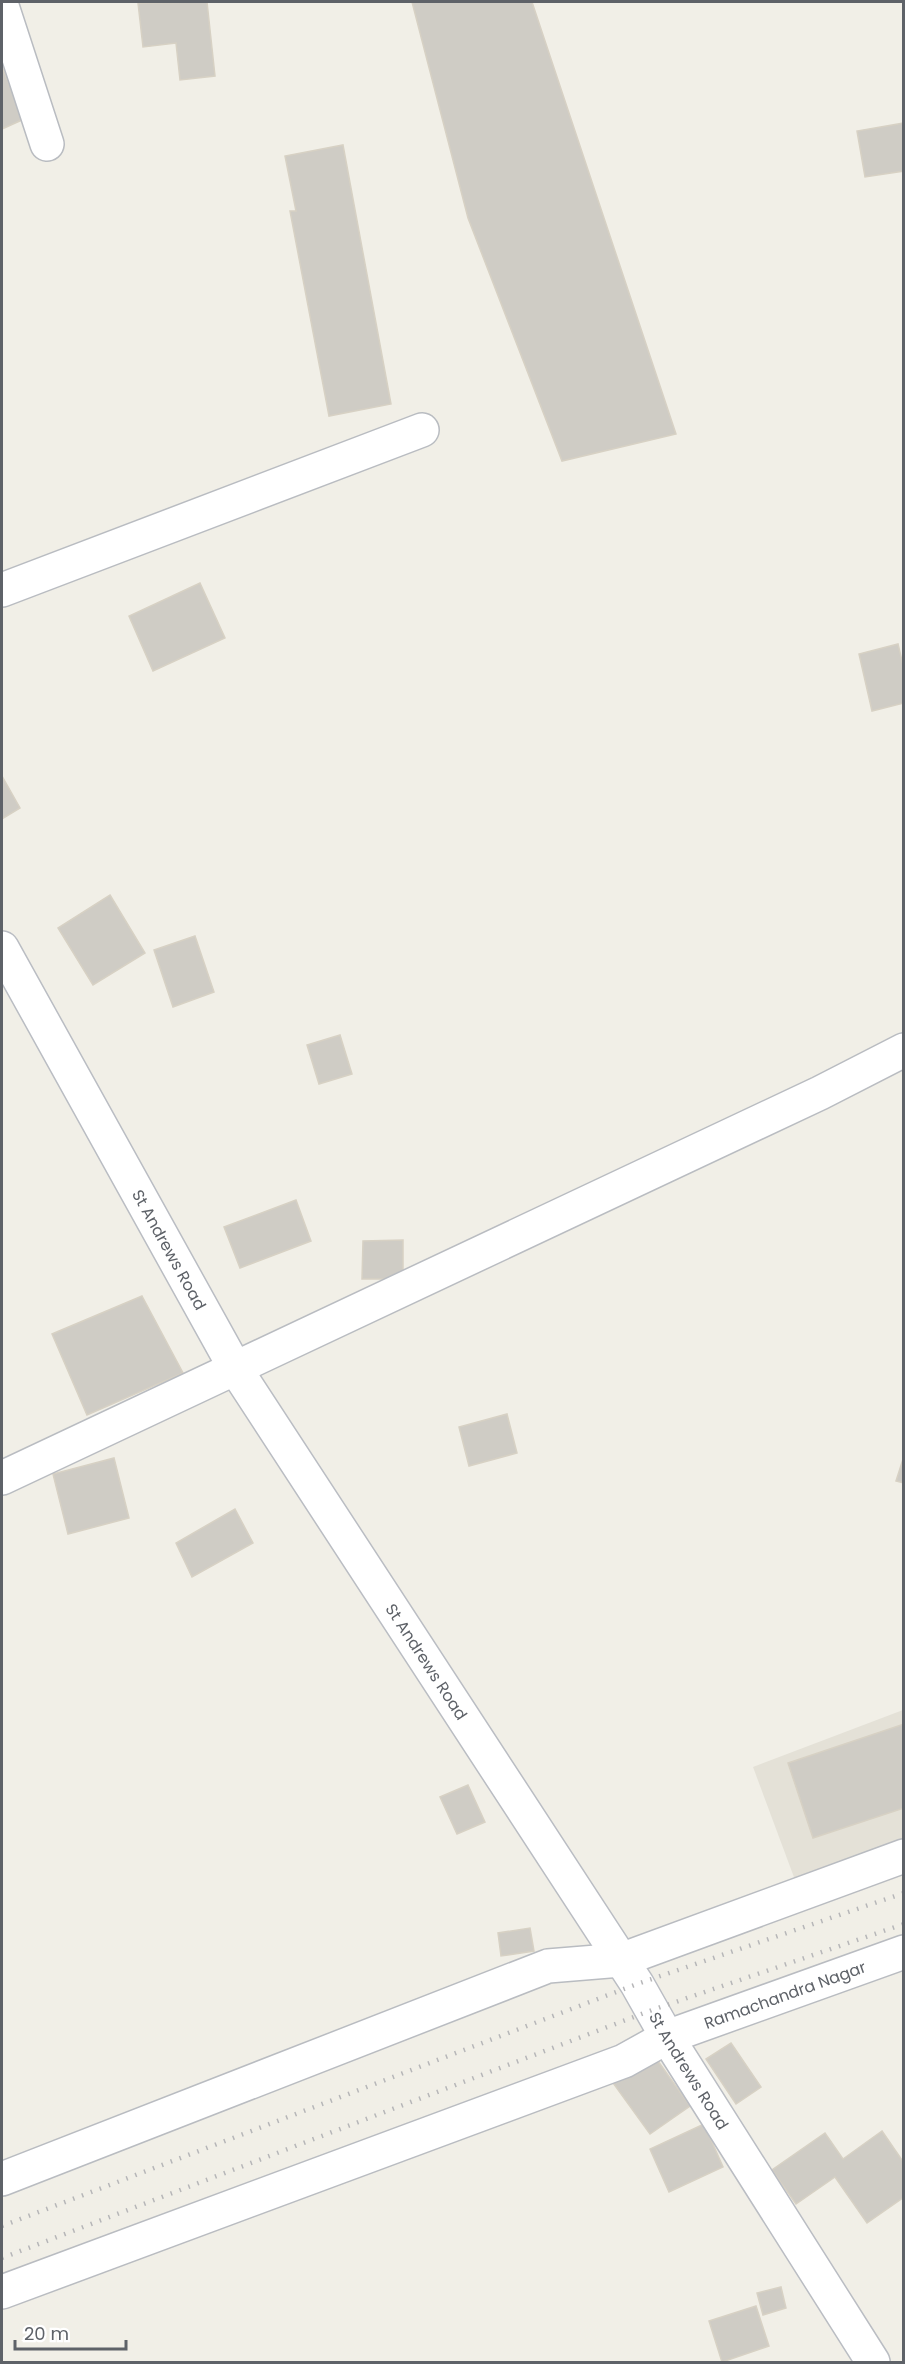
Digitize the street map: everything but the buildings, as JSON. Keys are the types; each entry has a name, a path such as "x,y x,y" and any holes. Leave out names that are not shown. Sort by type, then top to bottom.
{"street":[{"path":"2,6 47,144"},
{"path":"2,590 422,430"},
{"name":"St Andrews Road","path":"2,948 235,1368 621,1960 873,2362"},
{"path":"2,1478 820,1093 903,1050"},
{"path":"2,2179 548,1966 621,1960 903,1856"},
{"name":"Ramachandra Nagar","path":"2,2292 624,2061 668,2037 903,1952"}],"shaded area":[{"path":"903,1710 903,1848 798,1888 753,1767"}],"railway":[{"path":"2,2226 637,1984 904,1893"},
{"path":"2,2258 652,2010 904,1924"}]}
